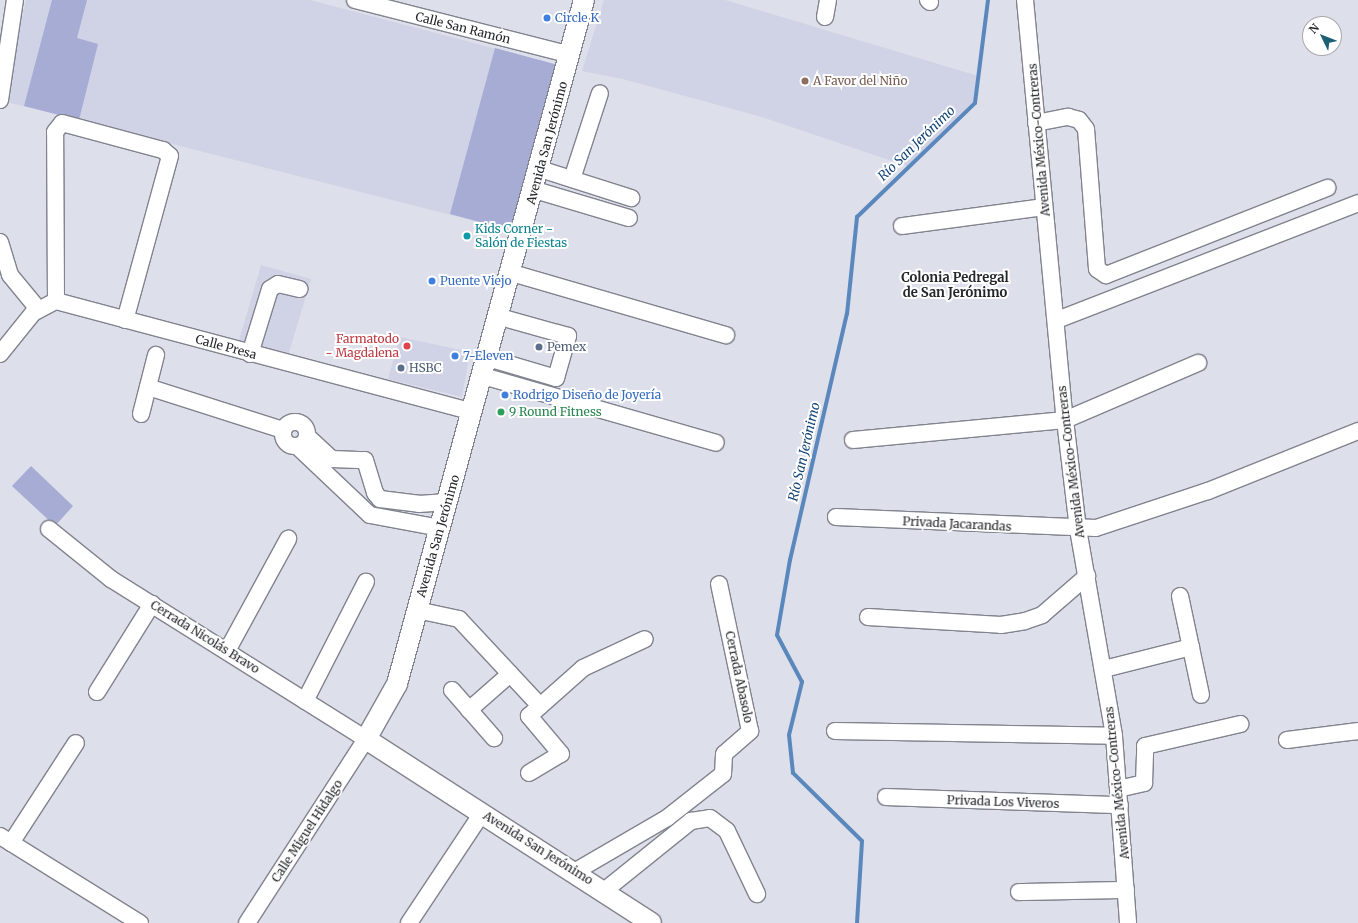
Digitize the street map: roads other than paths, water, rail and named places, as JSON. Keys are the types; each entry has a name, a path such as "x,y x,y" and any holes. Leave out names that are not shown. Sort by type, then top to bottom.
{"main road":[{"name":"Avenida San Jerónimo","path":"584,0 500,317 472,412 397,684 366,739 576,871 651,923"}],"street":[{"path":"0,100 5,18 15,0"},
{"name":"Calle San Ramón","path":"355,0 570,55"},
{"path":"825,17 828,0"},
{"name":"Avenida México-Contreras","path":"1026,0 1036,123 1057,320 1065,420 1078,529 1088,576 1114,736 1128,923"},
{"path":"572,179 600,93"},
{"path":"1036,123 1068,117 1080,120 1086,129 1097,269 1106,274 1327,188"},
{"path":"0,354 38,309 56,301 56,132 62,123 163,150 170,156 125,320"},
{"path":"540,169 631,198"},
{"path":"534,190 629,218"},
{"path":"1057,320 1358,203"},
{"path":"902,226 1044,207"},
{"path":"0,242 10,275 38,309"},
{"path":"512,272 726,335"},
{"path":"250,354 270,290 278,284 299,289"},
{"name":"Calle Presa","path":"56,301 472,412"},
{"path":"486,367 556,378 568,336 500,317"},
{"path":"140,414 156,355"},
{"path":"853,440 1065,420 1198,363"},
{"path":"486,367 716,443"},
{"path":"148,387 283,430 286,442 302,441 332,460 365,460 375,493 380,498 419,504 447,502"},
{"name":"Privada Jacarandas","path":"836,517 1078,529 1127,520 1358,431"},
{"path":"302,441 370,515 440,528"},
{"name":"Cerrada Nicolás Bravo","path":"48,529 86,563 366,739"},
{"path":"227,651 288,539"},
{"path":"868,617 1001,625 1025,621 1042,615 1088,576"},
{"path":"305,701 366,582"},
{"name":"Cerrada Abasolo","path":"576,871 667,818 723,774 724,754 750,731 719,584"},
{"path":"1180,596 1201,695"},
{"path":"97,692 152,604"},
{"path":"417,610 459,619 540,706"},
{"path":"529,773 561,754 529,716 583,668 645,639"},
{"path":"1104,669 1191,647"},
{"path":"469,710 510,674"},
{"path":"452,690 494,738"},
{"path":"1118,789 1144,783 1146,746 1240,724"},
{"path":"835,730 1114,736"},
{"path":"1287,740 1358,731"},
{"name":"Calle Miguel Hidalgo","path":"247,923 366,739"},
{"path":"76,743 5,839 140,923"},
{"name":"Privada Los Viveros","path":"886,797 1120,805"},
{"path":"409,923 482,813"},
{"path":"604,891 691,821 710,818 727,831 757,894"},
{"path":"1019,892 1126,890"}],"waterway":[{"name":"Río San Jerónimo","path":"857,923 862,841 793,773 789,735 802,682 777,635 790,560 847,314 857,217 975,103 988,0"}],"place":[{"name":"Circle K","path":"547,18"},
{"name":"A Favor del Niño","path":"805,81"},
{"name":"Kids Corner - Salón de Fiestas","path":"467,236"},
{"name":"Puente Viejo","path":"432,281"},
{"name":"Farmatodo - Magdalena","path":"407,346"},
{"name":"Pemex","path":"539,347"},
{"name":"7-Eleven","path":"455,356"},
{"name":"HSBC","path":"401,368"},
{"name":"Rodrigo Diseño de Joyería","path":"505,395"},
{"name":"9 Round Fitness","path":"501,412"}],"district":[{"name":"Colonia Pedregal de San Jerónimo","path":"955,286"}]}
